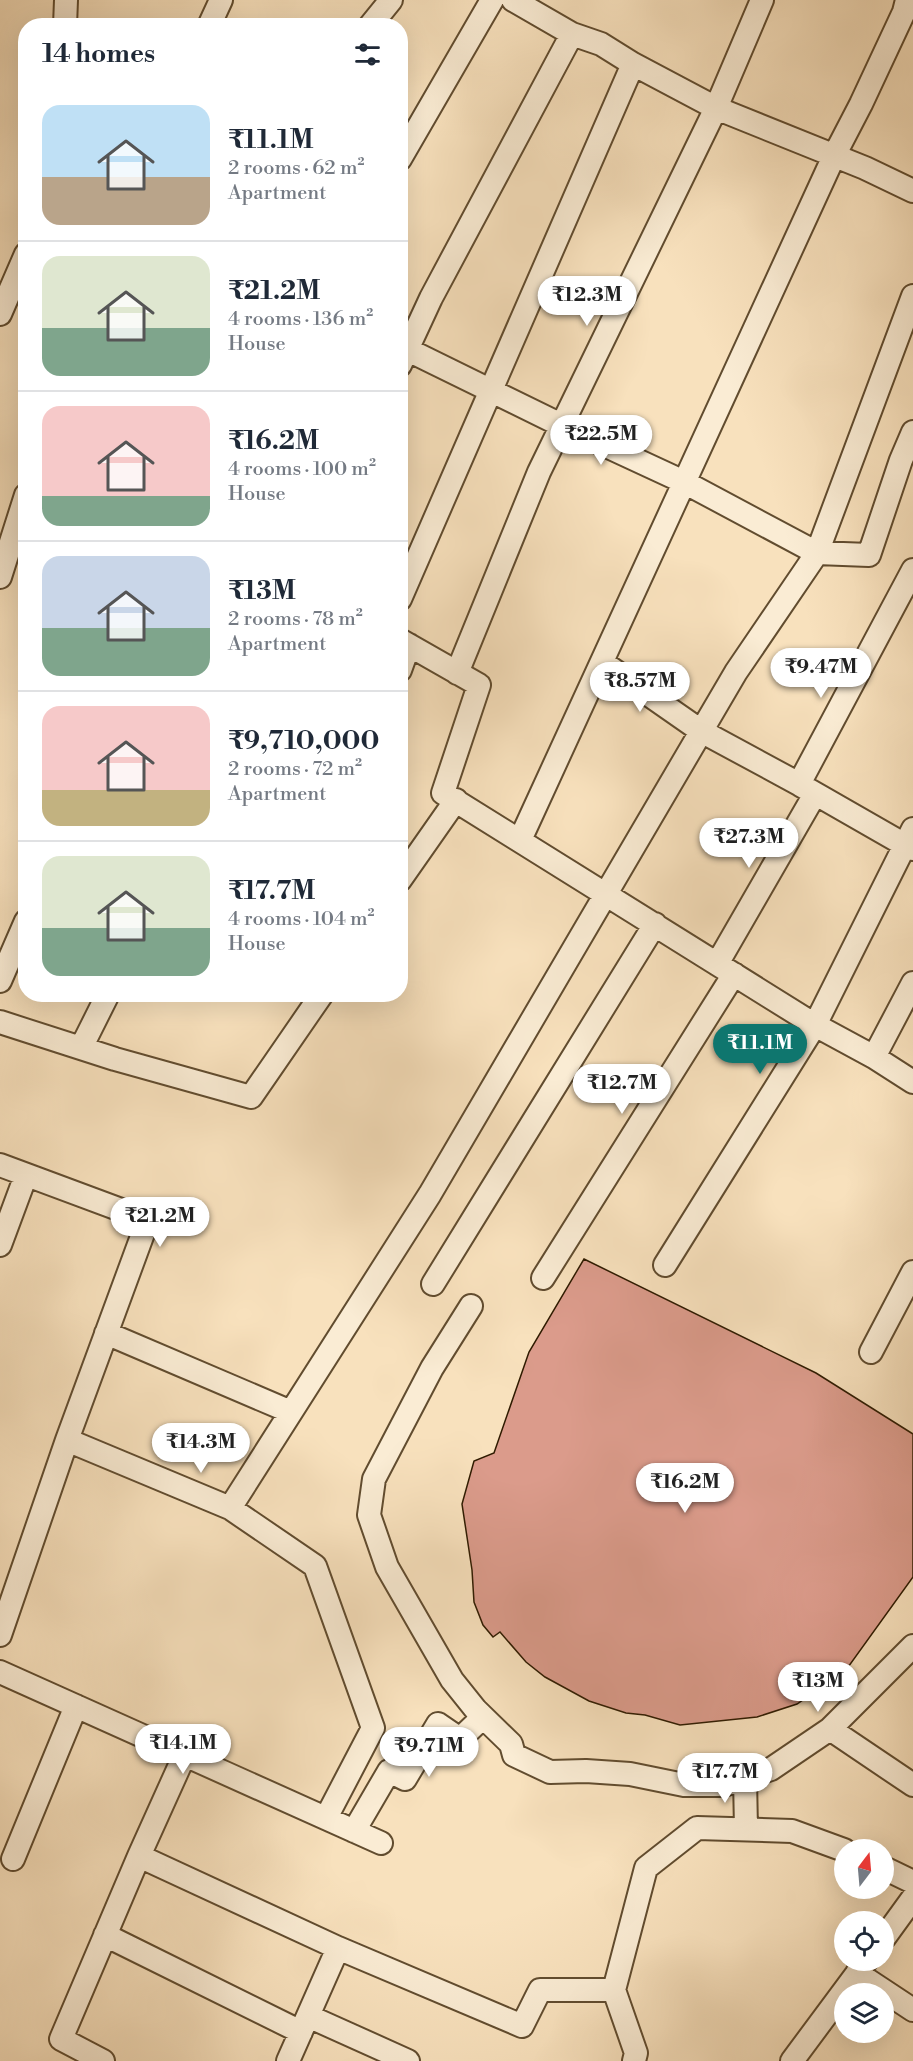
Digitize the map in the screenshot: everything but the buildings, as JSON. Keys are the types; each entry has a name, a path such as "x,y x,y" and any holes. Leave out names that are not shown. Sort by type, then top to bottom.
{"street":[{"path":"65,18 66,0"},
{"path":"212,18 220,0"},
{"path":"377,18 392,0"},
{"path":"408,145 492,0"},
{"path":"513,0 572,34 601,44 633,64 716,108 866,168 913,191"},
{"path":"457,673 538,472 716,108 762,0"},
{"path":"519,840 834,156 861,104 907,0"},
{"path":"408,343 572,34"},
{"path":"408,581 633,64"},
{"path":"0,314 18,283"},
{"path":"230,1508 430,1194 736,672 817,553 913,296"},
{"path":"408,355 491,390 684,482 817,553 869,555 901,460 913,432"},
{"path":"0,577 18,520"},
{"path":"543,1278 726,969 807,789 913,570"},
{"path":"408,645 479,685 443,793 815,1024 913,1082"},
{"path":"602,662 701,731 807,789 910,841 815,1024 665,1265"},
{"path":"408,869 456,800"},
{"path":"433,1284 655,924"},
{"path":"0,981 18,939"},
{"path":"874,1057 913,983"},
{"path":"81,1048 104,1002"},
{"path":"0,1022 251,1097 316,1002"},
{"path":"0,1165 148,1220 67,1440 10,1574 0,1635"},
{"path":"0,1245 26,1175"},
{"path":"872,1352 913,1272"},
{"path":"471,1306 432,1368 374,1479 369,1515 387,1567 452,1680 483,1717 511,1744 514,1755 550,1772 586,1771 630,1774 684,1785 724,1785 771,1769 830,1729 913,1646"},
{"path":"106,1333 291,1412"},
{"path":"67,1440 230,1508 315,1566 373,1728 326,1818"},
{"path":"0,1672 381,1843"},
{"path":"13,1858 76,1706"},
{"path":"354,1831 389,1771 405,1779 438,1724 460,1739 483,1717"},
{"path":"830,1729 913,1785"},
{"path":"97,2059 61,2039 184,1754"},
{"path":"745,1778 746,1830"},
{"path":"634,2061 636,2053 614,1990 646,1868 697,1828 792,1831 834,1846"},
{"path":"139,1856 338,1947 522,2026 540,1990 614,1990"},
{"path":"894,1873 913,1882"},
{"path":"894,1924 913,1898"},
{"path":"105,1935 304,2024 408,2061"},
{"path":"288,2061 338,1947"},
{"path":"792,2061 859,1971"},
{"path":"867,1971 913,2010"}]}
